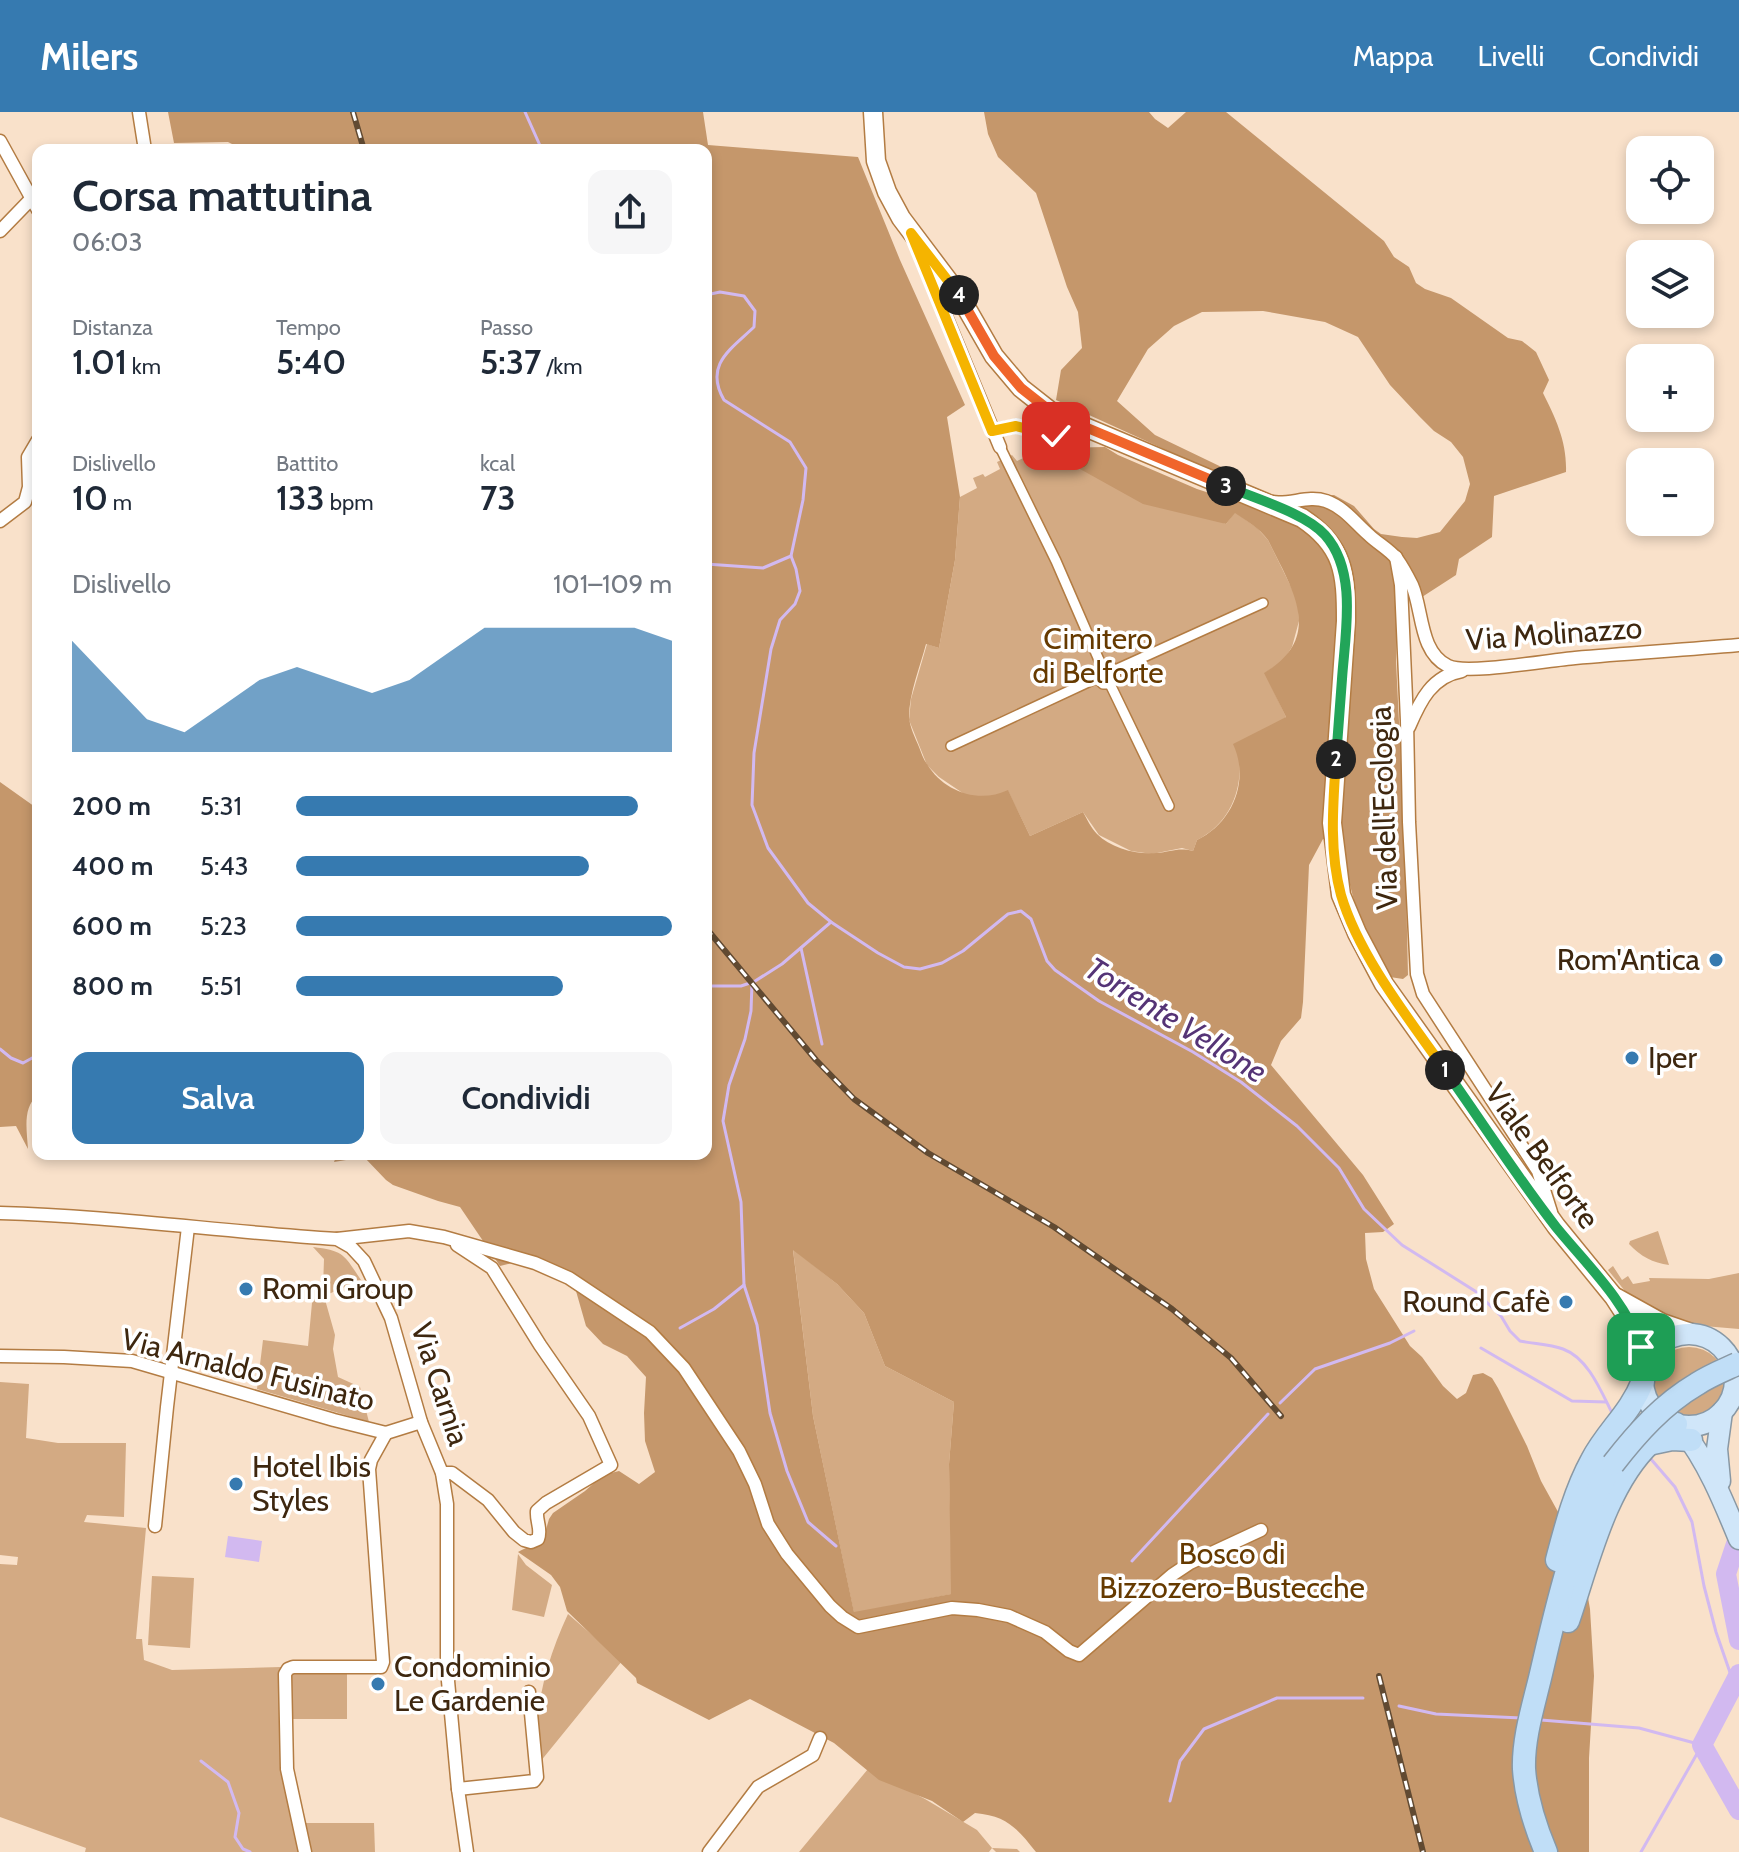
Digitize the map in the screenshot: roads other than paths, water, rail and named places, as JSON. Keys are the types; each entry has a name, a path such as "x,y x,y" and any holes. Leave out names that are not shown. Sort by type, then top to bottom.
{"highway":[{"path":"1546,1852 1527,1795 1524,1767 1527,1735 1567,1573 1592,1500 1626,1447 1660,1411 1697,1384 1739,1362"},
{"path":"1536,1695 1541,1625 1566,1527 1591,1460 1635,1401 1644,1375"},
{"path":"1536,1695 1557,1655 1613,1494 1648,1445 1682,1430"},
{"path":"1537,1825 1555,1852"}],"main road":[{"name":"Viale Belforte","path":"873,112 876,161 887,192 911,233 959,295 994,356 1021,388 1054,414 1302,518 1326,535 1338,558 1346,592 1332,823 1341,895 1384,984 1556,1226 1614,1297 1635,1330 1641,1347 1644,1375"},
{"name":"Viale Belforte","path":"1614,1297 1662,1323 1694,1334"},
{"path":"1682,1430 1710,1421 1722,1412 1737,1387 1732,1362 1723,1349 1694,1334 1675,1336 1662,1342 1652,1352 1644,1375 1646,1396 1663,1418 1682,1430 1722,1497 1739,1539"},
{"path":"1714,1342 1739,1336"},
{"path":"1722,1412 1717,1449 1722,1497"}],"street":[{"path":"139,112 144,144"},
{"path":"0,141 32,199"},
{"path":"0,231 32,206"},
{"path":"911,233 992,431 1056,561 1102,667"},
{"path":"992,431 1016,426 1056,436 1081,460"},
{"path":"0,521 25,502 29,495 28,457 32,450"},
{"path":"1259,500 1278,503 1299,499 1322,500 1334,504 1396,557"},
{"name":"Via Molinazzo","path":"1396,557 1412,585 1425,634 1436,657 1449,667 1467,670 1739,645"},
{"name":"Via dell'Ecologia","path":"1396,557 1401,585 1417,974 1423,994 1538,1171 1556,1226"},
{"path":"1115,670 1263,603"},
{"path":"1110,666 1115,670 1116,679 1110,684 1103,684 1097,678 1102,667 1110,666"},
{"path":"1407,730 1433,684 1445,675 1467,670"},
{"path":"951,746 1097,678"},
{"path":"1110,684 1169,806"},
{"path":"0,1213 93,1217 337,1239 409,1231 444,1237 535,1263 569,1278 650,1332 684,1368 739,1451 755,1484 768,1524 787,1554 830,1606 858,1627 952,1608 978,1610 1009,1616 1045,1632 1079,1655 1172,1575 1190,1563 1261,1530"},
{"path":"155,1526 188,1227"},
{"path":"442,1473 452,1473 475,1489 519,1536 531,1542 538,1539 541,1533 537,1511 611,1465 589,1416 492,1268 444,1237"},
{"name":"Via Carnia","path":"337,1239 351,1247 364,1261 391,1318 421,1422 442,1473 447,1504 447,1670 467,1852"},
{"name":"Via Arnaldo Fusinato","path":"0,1356 132,1361 386,1433 421,1422"},
{"name":"Via Arnaldo Fusinato","path":"305,1852 287,1769 285,1674 293,1667 381,1667 369,1469 386,1433"},
{"path":"458,1789 534,1781 537,1777 529,1692"},
{"path":"709,1852 758,1787 813,1755 820,1738"}],"waterway":[{"name":"Torrente Vellone","path":"525,112 539,144"},
{"name":"Torrente Vellone","path":"712,294 744,296 755,311 754,327 729,351 718,368 719,388 724,400 790,442 806,468 803,500 791,556 800,591 795,604 780,620 771,649 754,753 752,805 768,848 808,903 878,953 904,967 920,969 942,963 963,951 1008,914 1021,911 1031,919 1047,961 1055,970 1099,1001 1241,1082 1297,1126 1339,1168 1364,1209 1402,1245 1475,1291 1501,1316 1520,1341 1563,1349 1580,1360 1593,1376 1612,1413"},
{"path":"712,564 763,568 791,556"},
{"path":"831,922 782,964 752,983 751,1011 729,1085 723,1121 741,1202 744,1285 757,1325 770,1413 787,1471 808,1522 836,1546"},
{"path":"801,948 822,1044"},
{"path":"712,986 750,983"},
{"path":"0,1049 23,1063 32,1058"},
{"path":"680,1328 714,1309 744,1285"},
{"path":"1280,1403 1315,1369 1390,1343 1414,1331"},
{"path":"1481,1348 1572,1401 1606,1402"},
{"path":"1132,1561 1268,1414"},
{"path":"1650,1458 1675,1487 1692,1522 1704,1586 1734,1684"},
{"path":"1739,1535 1726,1574 1739,1640"},
{"path":"1739,1674 1702,1745 1739,1810"},
{"path":"1170,1801 1180,1761 1204,1729 1277,1698 1363,1698"},
{"path":"1399,1706 1436,1714 1521,1718"},
{"path":"1541,1720 1639,1728 1702,1745 1641,1852"},
{"path":"201,1761 228,1782 239,1813 235,1837 243,1849 250,1852"}],"railway":[{"path":"353,112 362,144"},
{"path":"712,935 816,1060 854,1099 928,1153 1054,1227 1172,1309 1231,1358 1281,1416"},
{"path":"1379,1676 1423,1852"}],"place":[{"name":"Rom'Antica","path":"1716,960"},
{"name":"Iper","path":"1632,1058"},
{"name":"Romi Group","path":"246,1289"},
{"name":"Round Cafè","path":"1566,1302"},
{"name":"Hotel Ibis Styles","path":"236,1484"},
{"name":"Condominio Le Gardenie","path":"378,1684"}],"park label":[{"name":"Cimitero di Belforte","path":"1098,656"},
{"name":"Bosco di Bizzozero-Bustecche","path":"1232,1571"}]}
